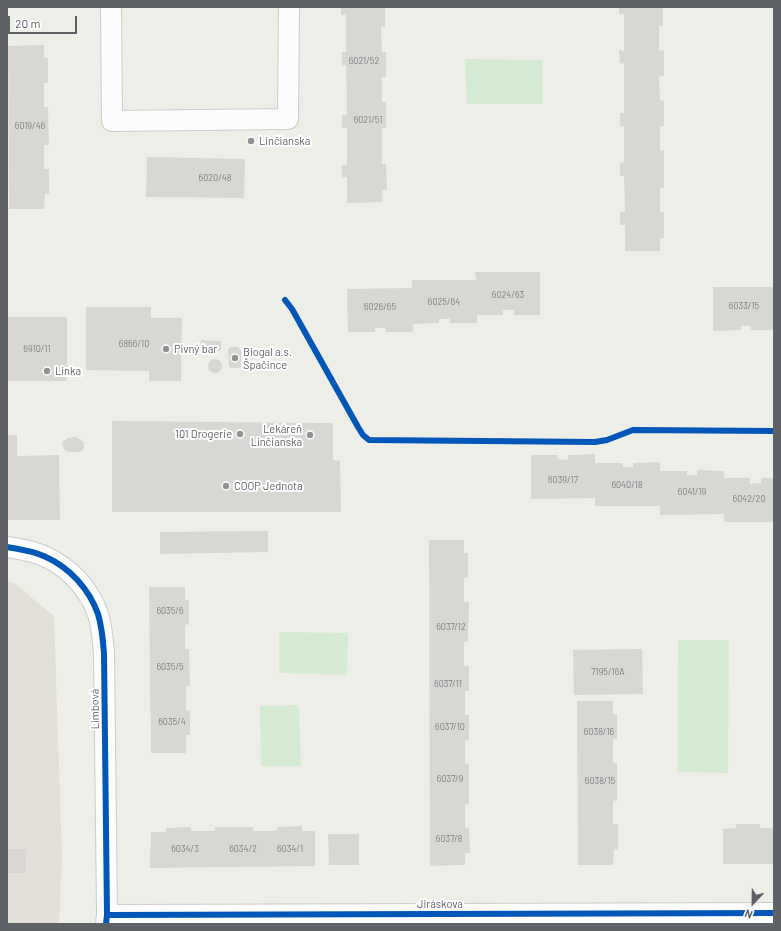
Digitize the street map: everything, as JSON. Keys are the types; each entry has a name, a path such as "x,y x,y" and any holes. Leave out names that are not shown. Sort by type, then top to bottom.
{"street":[{"path":"111,7 112,121 288,119 289,7"},
{"name":"Limbová","path":"7,547 26,550 46,556 69,572 89,594 98,615 104,653 106,920"},
{"name":"Jiráskova","path":"106,920 774,913"}],"shaded area":[{"path":"7,582 13,582 54,616 62,857 59,924 7,924"}],"green space":[{"path":"465,59 542,60 543,104 467,104"},
{"path":"279,632 348,633 347,675 279,673"},
{"path":"678,640 729,640 728,773 677,772"},
{"path":"299,705 301,766 261,766 260,706"}],"building":[{"path":"341,7 385,7 385,27 381,27 382,52 386,52 386,77 382,77 382,102 386,102 386,128 382,128 382,164 386,164 387,190 382,190 383,202 347,203 347,177 342,177 342,165 347,165 347,128 342,128 342,115 347,115 346,65 342,65 342,52 346,52 346,15 341,15"},
{"path":"619,7 663,7 663,26 659,26 659,51 664,50 664,76 659,76 660,100 664,101 664,126 660,126 660,151 664,150 664,188 660,188 660,212 664,212 664,238 660,238 660,251 625,251 625,225 620,225 620,212 625,212 624,176 620,176 620,163 624,162 624,126 620,126 620,113 624,113 624,63 620,64 619,50 624,51 624,14 619,14"},
{"path":"44,45 44,58 48,58 48,83 44,83 44,107 48,107 49,145 44,145 44,169 49,169 49,194 45,194 44,209 9,209 8,46"},
{"path":"147,157 245,159 244,198 146,197"},
{"path":"475,272 540,272 540,315 514,315 514,310 503,310 503,315 477,315 477,323 450,323 450,319 439,319 439,323 413,324 413,332 386,332 385,328 375,328 375,332 348,332 347,289 412,288 412,280 476,280"},
{"path":"713,287 774,287 774,330 751,330 751,326 741,326 741,330 713,331"},
{"path":"86,307 151,307 151,318 182,318 181,381 149,381 149,371 86,370"},
{"path":"7,317 67,317 67,381 7,381"},
{"path":"202,340 219,341 221,342 221,349 219,351 202,351 200,342"},
{"name":"Biogal a.s. Špačince","path":"231,347 238,347 241,350 241,366 239,368 231,368 229,366 228,349"},
{"path":"212,359 218,359 222,363 222,369 218,373 212,373 208,369 208,363"},
{"name":"COOP Jednota","path":"112,421 333,423 333,460 340,461 341,512 112,512"},
{"path":"7,435 17,435 17,456 59,455 60,520 7,520"},
{"path":"76,437 84,442 84,449 80,452 67,452 63,448 62,442 68,438"},
{"path":"595,454 595,463 622,463 623,467 633,467 633,463 660,462 660,471 687,471 687,475 697,475 697,470 724,471 724,478 750,478 750,484 761,483 761,478 774,478 774,522 724,522 724,514 660,515 660,506 595,506 595,498 531,499 531,455 558,455 557,459 568,460 568,455"},
{"path":"268,531 268,552 160,554 160,532"},
{"path":"429,540 464,540 464,553 468,553 468,578 464,578 464,602 469,602 468,642 464,642 464,666 469,666 469,691 465,691 465,715 469,715 469,740 465,740 465,764 469,764 469,804 465,804 465,828 469,828 470,853 465,853 465,865 430,866"},
{"path":"149,587 185,587 185,600 189,600 189,624 185,625 185,649 189,649 190,686 186,686 186,710 190,711 190,735 186,735 186,753 151,753"},
{"path":"642,649 643,694 574,695 573,650"},
{"path":"577,701 613,701 613,714 617,714 617,739 613,739 613,763 617,763 617,800 613,801 613,824 618,824 618,850 614,849 613,865 578,865"},
{"path":"736,824 760,824 760,828 774,828 774,864 723,864 723,829 736,828"},
{"path":"302,826 302,831 315,831 315,866 150,868 151,832 166,832 166,828 191,827 191,831 215,831 215,827 253,827 253,831 277,831 277,827"},
{"path":"328,834 359,834 359,865 329,865"},
{"path":"7,849 26,849 26,873 7,873"}],"cycle path":[{"path":"285,300 292,309 358,427 363,435 369,440 595,442 607,440 633,430 774,431"},
{"path":"7,547 37,553 63,567 71,573 84,588 98,614 104,653 106,924"},
{"path":"107,915 774,913"}],"place":[{"name":"Linčianska","path":"251,141"},
{"name":"Pivný bar","path":"166,349"},
{"name":"Biogal a.s. Špačince","path":"235,358"},
{"name":"Linka","path":"47,371"},
{"name":"101 Drogerie","path":"240,434"},
{"name":"Lekáreň Linčianska","path":"310,435"},
{"name":"COOP Jednota","path":"226,486"}]}
